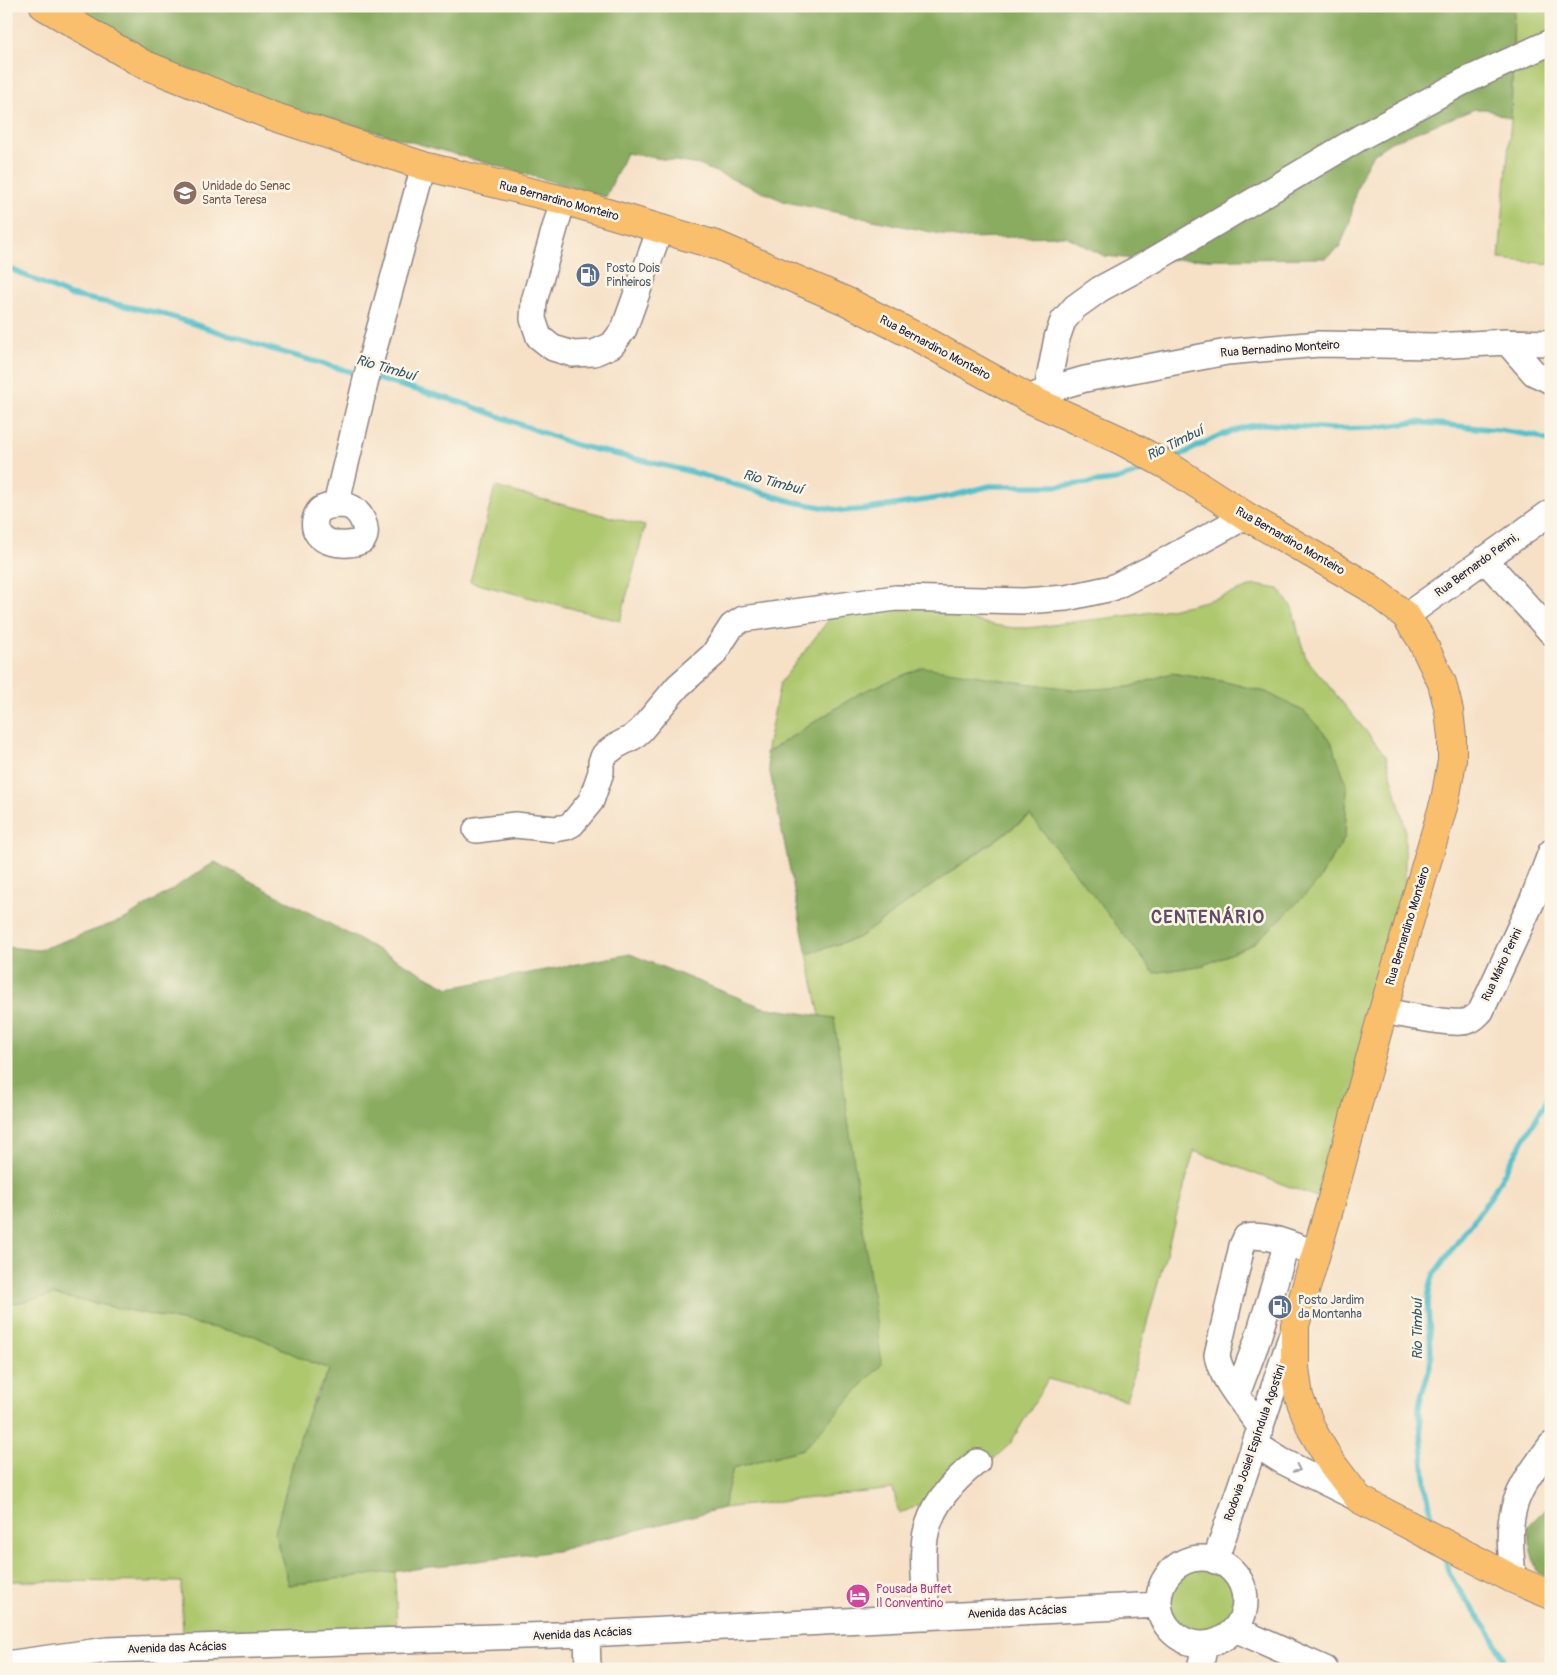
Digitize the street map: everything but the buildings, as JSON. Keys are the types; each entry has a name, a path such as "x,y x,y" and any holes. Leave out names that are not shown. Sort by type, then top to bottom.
{"main road":[{"name":"Rua Bernardino Monteiro","path":"44,6 143,64 272,116 424,166 563,200 719,246 848,302 1038,394 1172,468 1246,516 1369,587 1406,616 1421,639 1442,683 1449,711 1452,761 1446,800 1383,1010 1330,1206 1295,1325 1295,1368 1299,1397 1312,1430 1330,1460 1360,1499"},
{"path":"1360,1499 1513,1579 1551,1595"}],"street":[{"path":"1038,394 1063,321 1074,307 1100,289 1152,261 1361,137 1463,82 1551,42"},
{"path":"336,505 367,377 424,166"},
{"path":"563,200 534,301 533,319 539,337 553,348 573,354 594,353 612,345 624,329 660,229"},
{"path":"1507,342 1534,373 1551,381"},
{"name":"Rua Bernadino Monteiro","path":"1038,394 1085,379 1227,352 1319,344 1435,346 1507,342 1551,343"},
{"name":"Rua Bernardo Perini,","path":"1406,616 1548,514"},
{"path":"476,830 515,825 555,829 566,828 572,824 590,801 601,772 602,759 606,752 642,730 678,686 713,655 732,626 742,619 896,598 1024,601 1066,598 1112,588 1246,516"},
{"path":"1484,559 1551,632"},
{"name":"Rua Mário Perini","path":"1383,1010 1456,1022 1468,1021 1474,1018 1480,1011 1525,916 1551,852"},
{"path":"1315,1253 1287,1243 1255,1236 1246,1238 1242,1246 1225,1315 1217,1355 1218,1366 1237,1394 1258,1436 1282,1461 1360,1499"},
{"path":"1237,1394 1256,1344 1287,1243"},
{"path":"1225,1315 1280,1370"},
{"name":"Rodovia Josiel Espíndula Agostini","path":"1215,1561 1295,1325"},
{"path":"1513,1579 1510,1539 1512,1516 1517,1499 1526,1480 1551,1445"},
{"path":"927,1617 924,1548 926,1531 933,1511 948,1489 977,1462"},
{"path":"1198,1558 1215,1561 1230,1569 1240,1582 1245,1598 1243,1615 1234,1629 1221,1640 1205,1644 1188,1642 1174,1634 1163,1621 1158,1605 1160,1588 1169,1574 1182,1563 1198,1558"},
{"name":"Avenida das Acácias","path":"6,1664 107,1650 172,1658 282,1646 587,1634 1158,1605"},
{"path":"1234,1629 1325,1669"},
{"path":"587,1634 588,1669"},
{"path":"1200,1669 1205,1644"}],"green space":[{"path":"76,6 1514,6 1511,119 1486,109 1475,109 1391,142 1373,154 1364,170 1355,194 1350,222 1340,246 1326,258 1147,260 1104,256 1066,236 960,238 786,202 699,165 626,153 606,197 221,88 163,63 72,13"},
{"path":"1514,6 1551,6 1551,264 1499,259 1511,119"},
{"path":"495,487 645,526 620,621 470,582"},
{"path":"1255,585 1279,589 1293,609 1306,658 1386,756 1405,827 1405,923 1322,1199 1194,1151 1126,1400 1048,1379 1010,1444 969,1481 899,1514 893,1489 723,1508 733,1468 803,1449 834,1019 820,1016 807,954 858,938 1031,815 1154,973 1204,965 1253,944 1317,883 1345,837 1347,785 1266,692 1221,681 1171,673 1130,687 1078,690 1016,682 860,693 766,753 780,683 831,617 947,595 952,613 993,625 1027,628 1169,609 1234,593"},
{"path":"923,667 1078,690 1130,687 1171,673 1221,681 1266,692 1305,712 1331,741 1347,785 1345,837 1317,883 1285,915 1253,944 1204,965 1154,973 1030,815 858,938 807,954 766,753 860,693"},
{"path":"215,862 449,988 630,954 762,1007 834,1018 882,1364 803,1449 733,1468 723,1508 556,1551 289,1585 275,1533 308,1413 330,1369 310,1362 255,1336 54,1295 6,1305 6,947 39,950 125,919"},
{"path":"53,1295 255,1336 310,1362 330,1369 316,1393 308,1413 296,1451 275,1534 289,1585 395,1571 397,1632 183,1639 181,1582 6,1581 6,1305"},
{"path":"1551,1503 1551,1579 1537,1572 1531,1551 1528,1526"},
{"path":"1200,1567 1213,1570 1225,1577 1232,1589 1235,1602 1232,1615 1225,1627 1213,1634 1200,1637 1187,1634 1175,1627 1168,1615 1165,1602 1168,1589 1175,1577 1187,1570"}],"waterway":[{"name":"Rio Timbuí","path":"6,267 69,295 160,313 268,348 362,375"},
{"name":"Rio Timbuí","path":"374,378 460,402 576,445 692,472 794,502 844,511 951,496 990,486 1061,486 1115,480 1153,468"},
{"name":"Rio Timbuí","path":"1173,459 1216,437 1245,427 1265,424 1331,429 1374,428 1417,422 1499,430 1535,436 1551,442"},
{"name":"Rio Timbuí","path":"1435,1529 1426,1489 1419,1410 1420,1398 1430,1365 1428,1308 1430,1286 1434,1274 1488,1201 1551,1093"},
{"name":"Rio Timbuí","path":"1442,1552 1450,1575 1490,1633 1503,1657 1507,1669"}],"place":[{"name":"Unidade do Senac Santa Teresa","path":"185,193"},
{"name":"Posto Dois Pinheiros","path":"588,275"},
{"name":"Posto Jardim da Montanha","path":"1280,1307"},
{"name":"Pousada Buffet Il Conventino","path":"858,1596"}],"district":[{"name":"CENTENÁRIO","path":"1208,917"}]}
